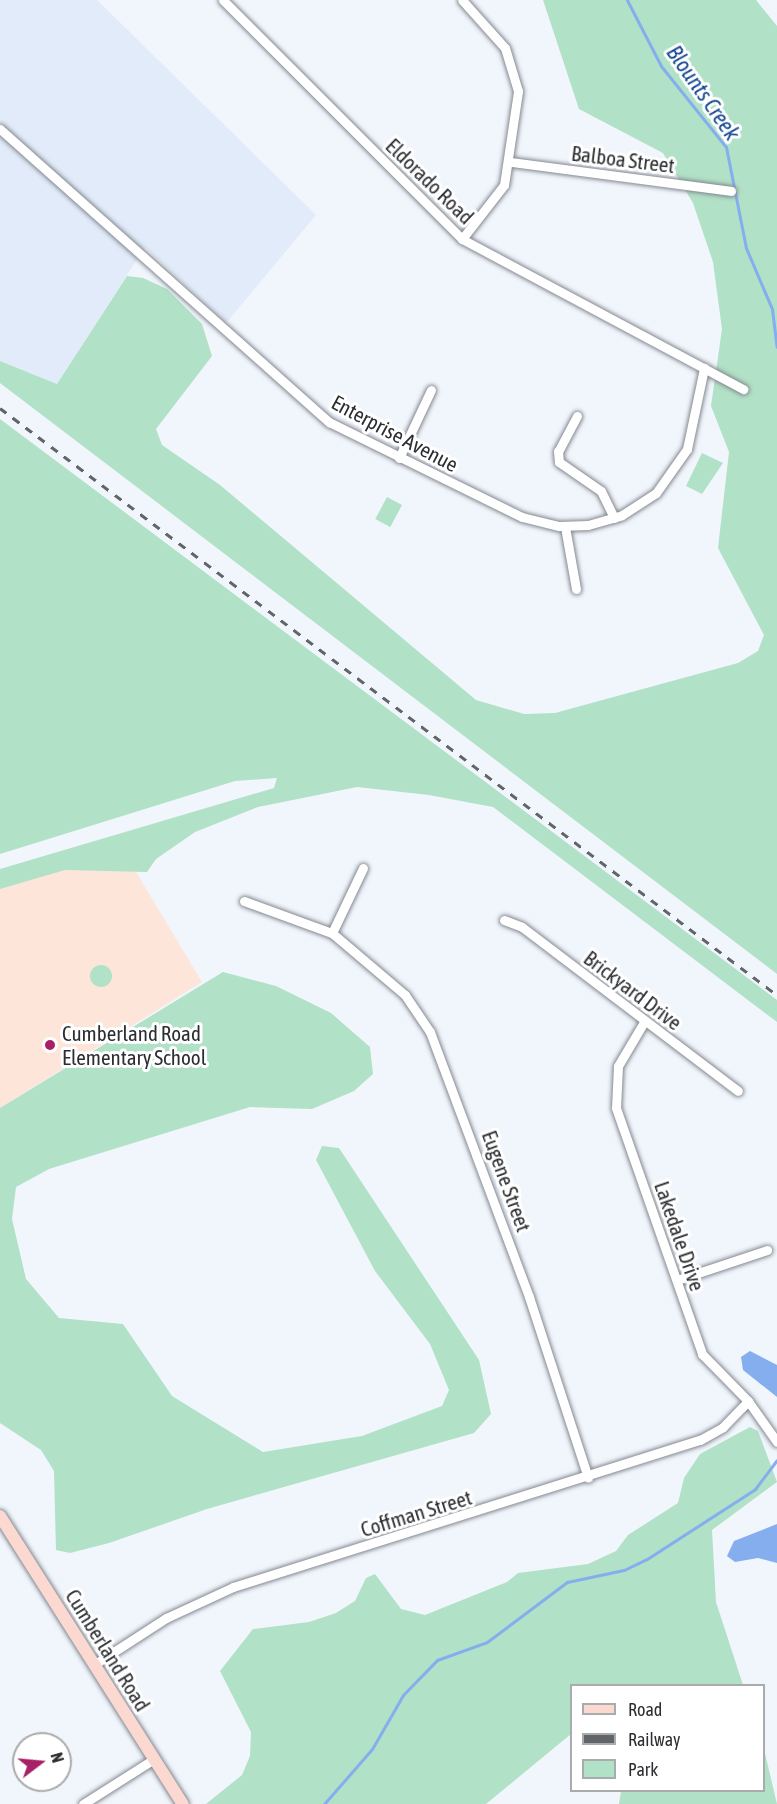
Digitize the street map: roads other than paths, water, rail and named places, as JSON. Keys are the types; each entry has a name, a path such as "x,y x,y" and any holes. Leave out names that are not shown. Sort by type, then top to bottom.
{"main road":[{"name":"Cumberland Road","path":"0,1516 183,1804"}],"street":[{"name":"Eldorado Road","path":"223,0 462,238 743,389"},
{"path":"462,0 512,62 518,91 511,162 497,196 462,238"},
{"name":"Enterprise Avenue","path":"0,129 309,408 399,458 522,517 565,526 614,518 656,493 680,464 704,368"},
{"name":"Balboa Street","path":"511,162 731,191"},
{"path":"399,458 431,390"},
{"path":"577,416 558,451 559,462 601,491 614,518"},
{"path":"565,526 576,589"},
{"path":"244,901 332,933 363,868"},
{"name":"Brickyard Drive","path":"504,920 522,927 644,1022 738,1091"},
{"name":"Eugene Street","path":"332,933 405,995 440,1052 588,1478"},
{"name":"Lakedale Drive","path":"644,1022 618,1066 616,1108 702,1354 748,1401 777,1442"},
{"path":"677,1280 767,1250"},
{"name":"Coffman Street","path":"94,1664 165,1618 233,1587 588,1478 700,1440 723,1427 748,1401"},
{"path":"83,1804 154,1759"}],"water":[{"path":"750,1351 777,1365 777,1397 743,1370 741,1357"},
{"path":"777,1524 777,1563 758,1558 735,1562 727,1556 734,1541"}],"waterway":[{"name":"Blounts Creek","path":"627,0 661,66 726,147 746,248 772,309 777,347"},
{"path":"324,1804 372,1749 403,1695 437,1660 487,1642 567,1582 624,1570 647,1559 755,1489 777,1460"}],"railway":[{"path":"0,408 777,995"}],"place":[{"name":"Cumberland Road Elementary School","path":"50,1045"}]}
